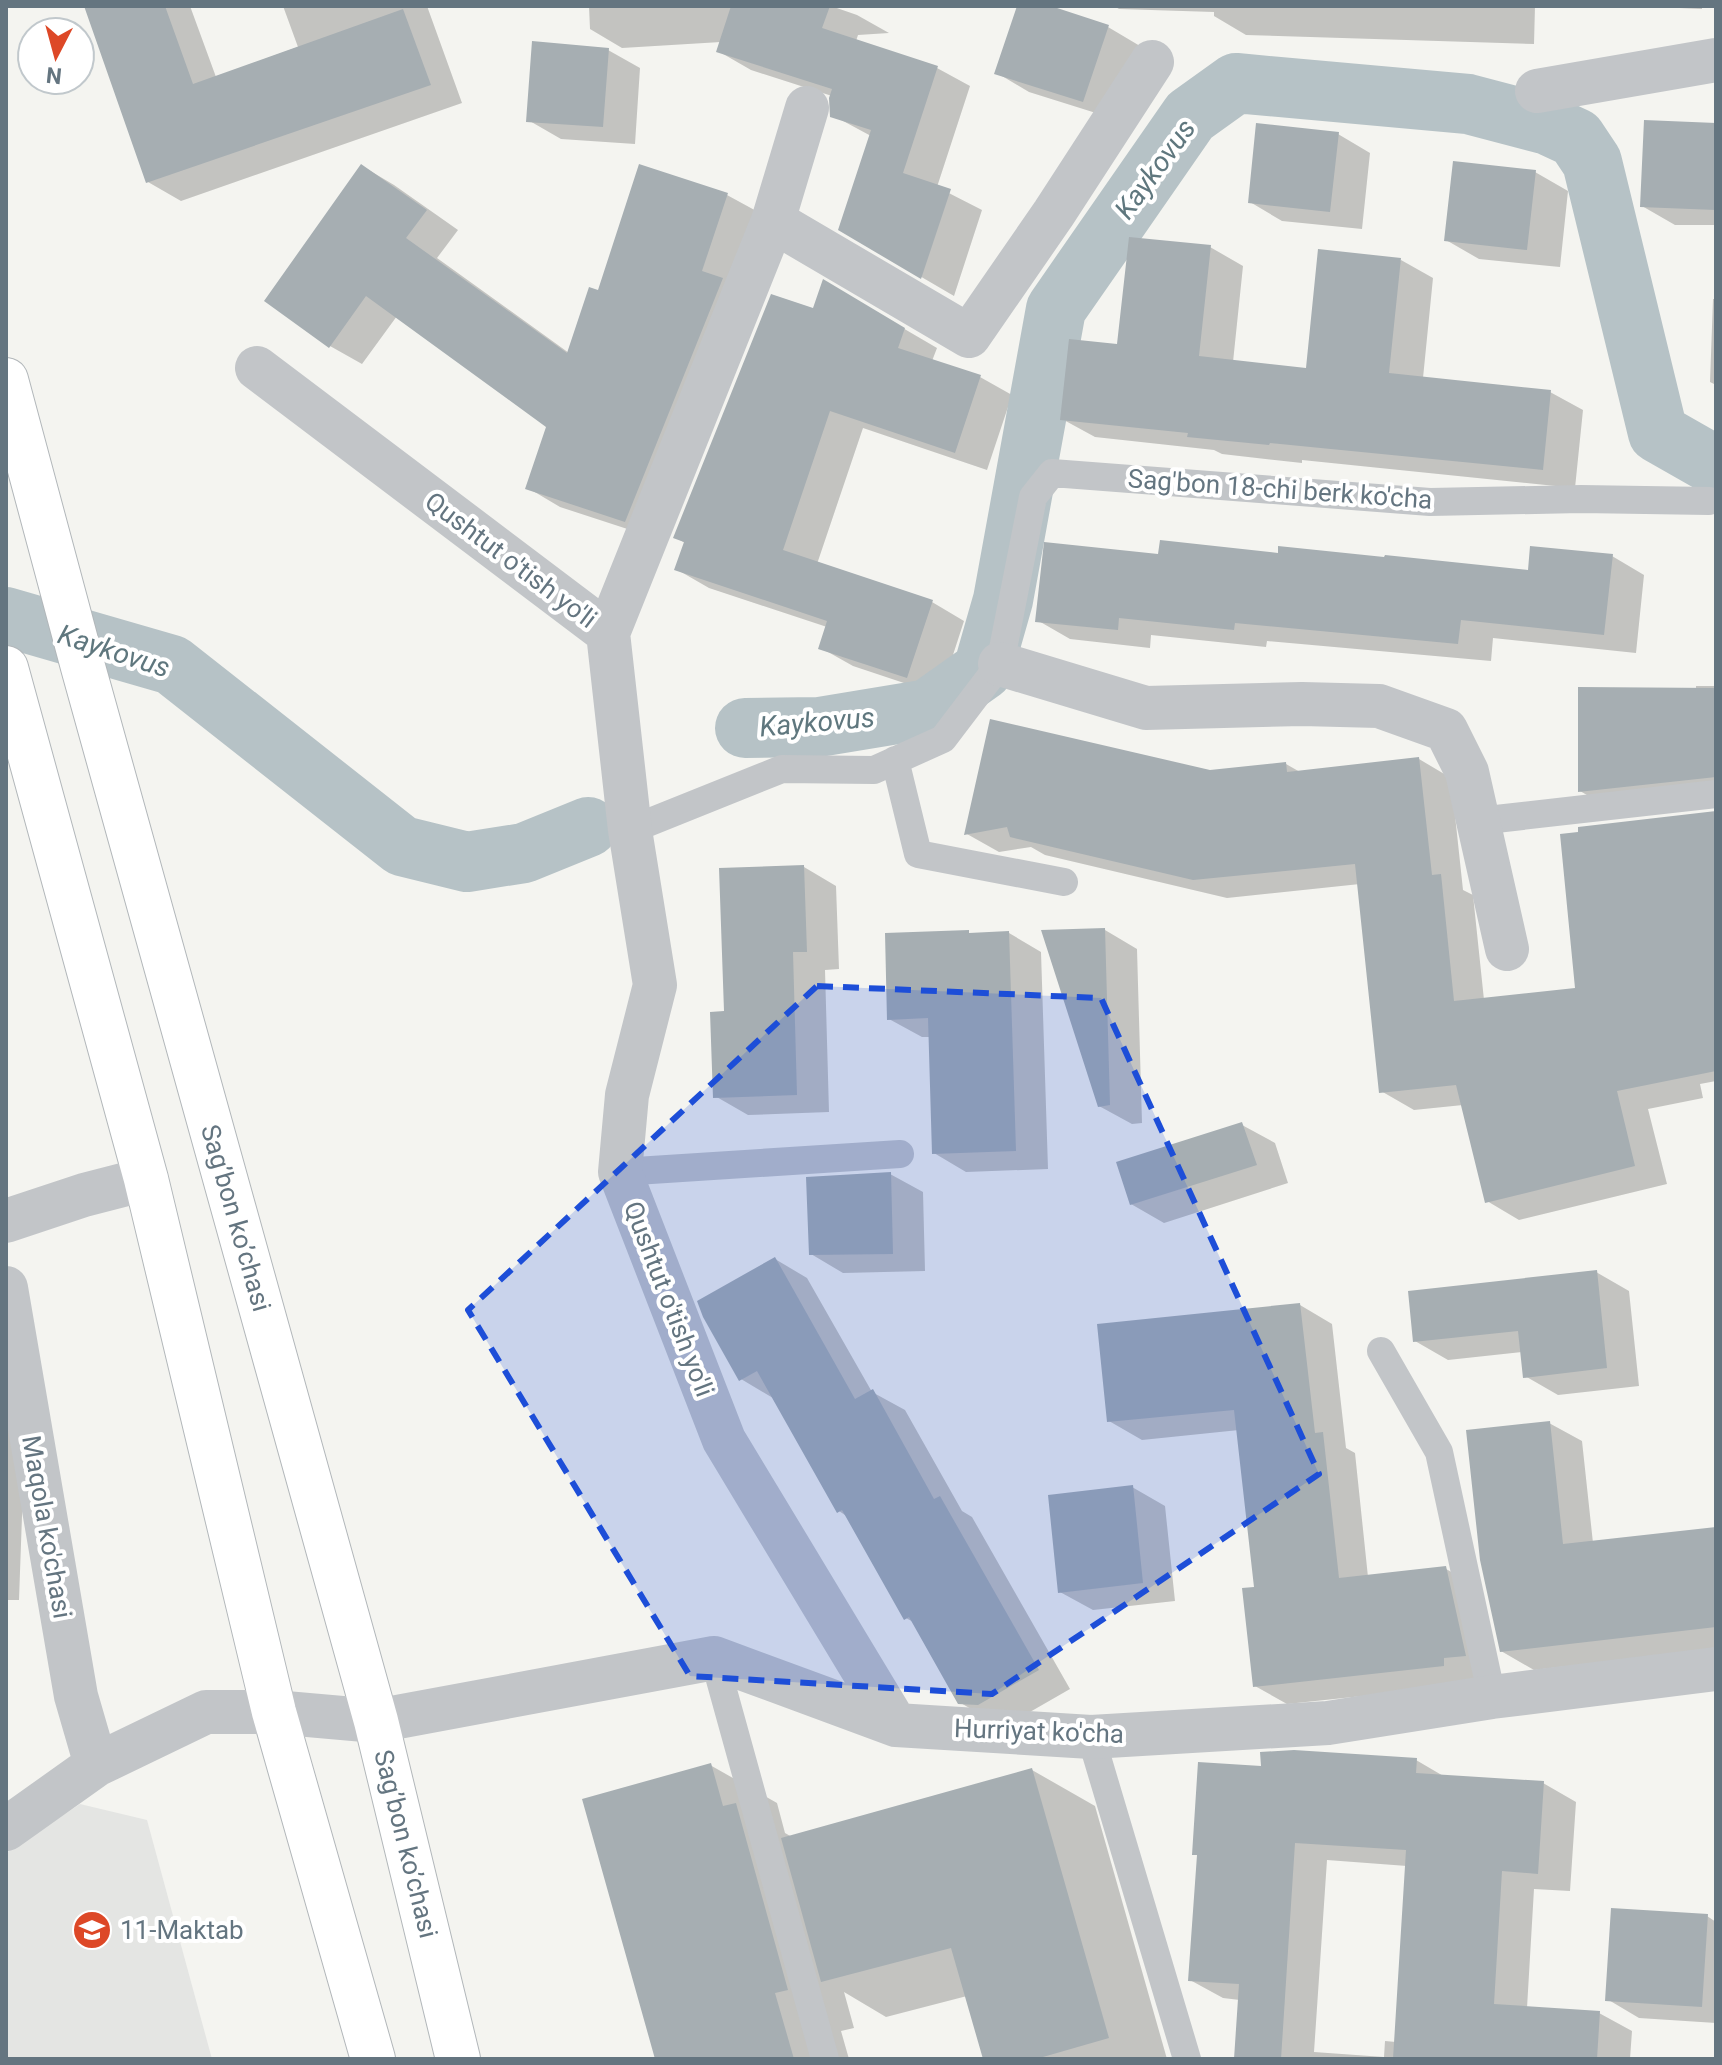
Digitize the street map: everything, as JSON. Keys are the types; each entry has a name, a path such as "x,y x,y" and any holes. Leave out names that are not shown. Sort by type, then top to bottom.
{"main road":[{"name":"Sag’bon ko’chasi","path":"6,380 376,1721 458,2059"},
{"path":"9,690 146,1179 274,1712 373,2059"}],"street":[{"path":"1537,91 1716,60"},
{"path":"773,221 969,336 1152,62"},
{"path":"608,633 773,221 807,108"},
{"name":"Qushtut o'tish yo'li","path":"257,368 608,633 630,830 655,985 627,1095 620,1172 724,1440 896,1725"},
{"path":"1000,664 1146,708 1302,704 1379,706 1446,730 1467,772 1507,949"},
{"path":"6,1221 84,1195 146,1179"},
{"name":"Maqola ko'chasi","path":"6,1288 76,1696 96,1765"},
{"path":"6,1829 96,1765 206,1712 274,1712 376,1721 714,1658"},
{"name":"Hurriyat ko'cha","path":"714,1658 896,1725 1091,1737 1328,1723 1492,1697 1716,1669"}],"lane":[{"name":"Sag'bon 18-chi berk ko'cha","path":"1000,664 1033,497 1052,473 1430,502 1581,499 1709,501"},
{"path":"630,830 782,769 874,770 943,739 1000,664"},
{"path":"895,760 918,854 1064,882"},
{"path":"1478,821 1716,794"},
{"path":"620,1172 900,1154"},
{"path":"1381,1351 1439,1452 1492,1697"},
{"path":"714,1658 825,2059"},
{"path":"1091,1737 1187,2059"}],"highlighted area":[{"path":"817,986 1101,998 1319,1474 992,1694 690,1676 468,1310"}],"shaded area":[{"name":"11-Maktab","path":"80,1804 147,1820 212,2059 6,2059 6,1853"}],"building":[{"path":"84,6 165,6 193,84 403,9 431,85 146,183 96,40 96,16 88,16"},
{"path":"731,6 830,6 822,28 938,66 903,173 951,189 921,279 838,230 871,130 830,117 832,89 716,52"},
{"path":"1017,6 1051,6 1109,25 1083,102 994,74"},
{"path":"532,41 609,48 603,127 526,122"},
{"path":"1644,120 1716,123 1716,210 1640,207"},
{"path":"1256,123 1339,132 1330,212 1248,203"},
{"path":"1453,161 1536,170 1527,250 1444,241"},
{"path":"361,164 427,210 406,238 567,353 589,287 598,290 639,164 728,193 702,271 723,278 625,522 525,489 546,427 366,296 329,348 264,301"},
{"path":"1129,237 1211,245 1199,356 1306,368 1318,249 1401,258 1389,373 1551,390 1543,470 1187,437 1188,433 1060,420 1069,339 1117,344"},
{"path":"823,279 905,328 898,348 981,375 955,453 830,411 783,550 933,600 907,678 818,649 827,621 674,570 684,542 673,538 771,294 813,308"},
{"path":"1160,540 1278,553 1278,546 1528,570 1530,546 1613,554 1604,635 1461,620 1458,644 1235,623 1234,630 1119,618 1118,630 1035,622 1044,542 1158,554"},
{"path":"1578,687 1716,688 1716,777 1578,792"},
{"path":"990,719 1210,770 1286,762 1287,772 1419,757 1432,875 1441,874 1454,1001 1575,988 1560,834 1578,832 1578,827 1716,811 1716,1071 1617,1091 1635,1166 1485,1203 1456,1085 1379,1093 1355,864 1193,880 1010,837 1007,827 964,835"},
{"path":"804,865 807,952 793,952 797,1095 713,1098 710,1012 724,1011 719,868"},
{"path":"1105,928 1110,1105 1098,1107 1041,930"},
{"path":"969,930 969,933 1009,931 1016,1151 932,1154 928,1018 887,1020 885,933"},
{"path":"1242,1122 1257,1165 1130,1205 1116,1162"},
{"path":"891,1172 893,1254 809,1255 806,1177"},
{"path":"775,1257 855,1399 873,1389 934,1499 940,1496 1039,1670 978,1705 958,1704 909,1617 904,1620 842,1510 837,1513 757,1371 739,1381 703,1317 697,1301"},
{"path":"1597,1270 1607,1368 1523,1378 1518,1331 1413,1342 1408,1291"},
{"path":"1300,1303 1315,1433 1323,1432 1339,1578 1446,1566 1466,1656 1444,1658 1444,1666 1253,1687 1242,1588 1254,1587 1234,1410 1107,1422 1097,1324"},
{"path":"1550,1421 1563,1544 1716,1527 1716,1627 1500,1652 1480,1560 1466,1430"},
{"path":"1133,1485 1143,1583 1058,1593 1048,1495"},
{"path":"1294,1750 1417,1758 1416,1773 1544,1781 1538,1874 1502,1871 1494,2004 1600,2011 1597,2059 1393,2059 1406,1850 1295,1843 1281,2059 1234,2059 1239,1984 1188,1981 1197,1855 1192,1855 1198,1762 1261,1766 1260,1752"},
{"path":"711,1763 723,1806 736,1803 788,1990 775,1993 794,2059 655,2059 582,1799"},
{"path":"1032,1768 1109,2038 1036,2059 983,2059 951,1948 821,1982 781,1838"},
{"path":"1611,1908 1708,1914 1702,2007 1605,2001"}],"waterway":[{"name":"Kaykovus","path":"745,728 819,727 928,709 983,670 1003,600 1056,309 1190,116 1236,83 1468,104 1548,125 1576,138 1592,162 1658,433 1716,466"},
{"name":"Kaykovus","path":"6,617 172,665 402,846 467,862 524,853 588,827"}],"place":[{"name":"11-Maktab","path":"92,1930"}]}
